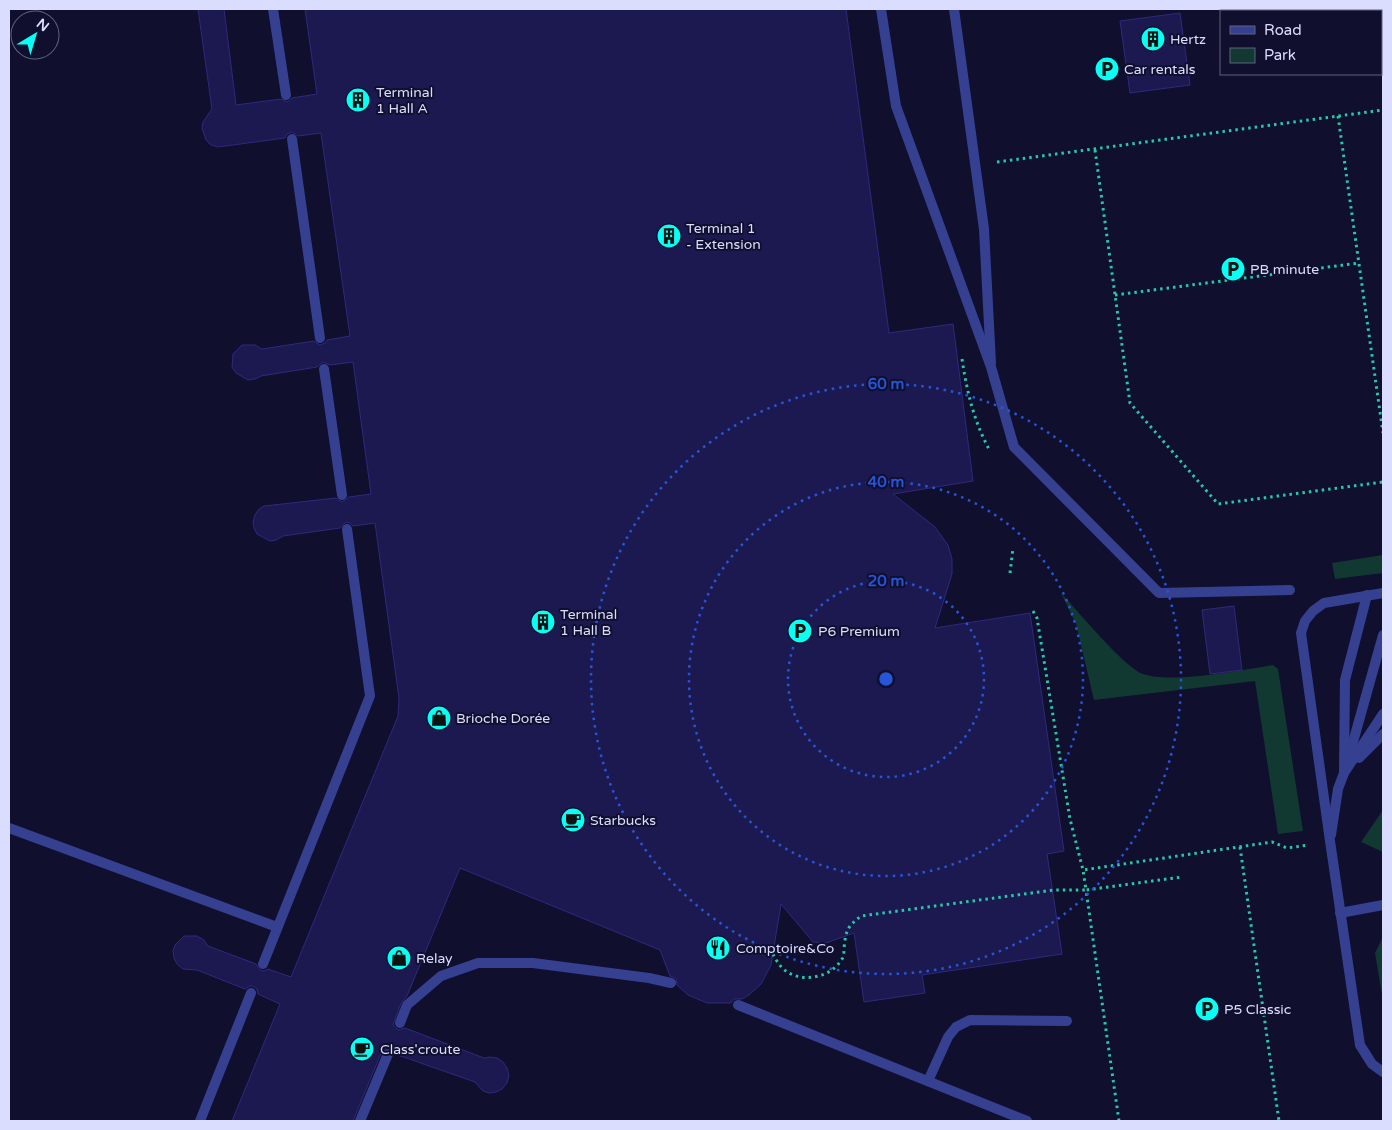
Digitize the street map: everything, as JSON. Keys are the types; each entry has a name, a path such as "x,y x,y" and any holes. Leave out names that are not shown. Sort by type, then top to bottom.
{"street":[{"path":"273,9 286,95"},
{"path":"882,9 896,106 991,367 1014,447 1159,593 1290,590"},
{"path":"954,9 984,229 991,367"},
{"path":"292,139 320,338"},
{"path":"324,369 342,495"},
{"path":"263,964 370,696 347,529"},
{"path":"1383,593 1324,602 1305,621 1301,633 1360,1045 1372,1064 1383,1072"},
{"path":"1344,773 1345,680 1367,595"},
{"path":"1330,841 1338,789 1383,635"},
{"path":"1344,773 1383,714"},
{"path":"1344,773 1383,734"},
{"path":"9,828 278,927"},
{"path":"1340,913 1383,905"},
{"path":"400,1023 407,1005 441,976 478,963 533,963 649,978 672,983"},
{"path":"200,1121 251,993"},
{"path":"738,1005 1027,1121"},
{"path":"928,1081 948,1037 956,1027 970,1020 1067,1021"},
{"path":"360,1121 388,1054"}],"path":[{"path":"975,165 1383,110"},
{"path":"1338,116 1383,433"},
{"path":"1095,150 1130,403 1218,504 1383,482"},
{"path":"1115,295 1359,263"},
{"path":"962,360 970,405 981,434 992,453"},
{"path":"1010,572 1013,548"},
{"path":"1033,611 1037,618 1070,819 1083,870 1118,1121"},
{"path":"1083,870 1272,842 1288,848 1310,844"},
{"path":"1240,847 1279,1121"},
{"path":"773,954 778,964 790,974 806,978 823,975 836,968 843,958 845,934 850,925 861,916 1054,890 1086,890 1182,877"}],"green space":[{"path":"1383,555 1383,573 1335,579 1332,563"},
{"path":"1061,593 1113,650 1143,674 1170,678 1225,673 1273,665 1278,669 1303,831 1278,834 1255,681 1094,700 1076,624"},
{"path":"1383,810 1383,852 1361,842"},
{"path":"1383,937 1383,1001 1375,953"}],"building":[{"path":"198,9 224,9 236,105 281,99 287,102 292,98 317,94 305,9 846,9 889,333 953,324 973,481 893,494 935,527 948,545 952,559 952,574 935,628 1030,613 1064,851 1047,854 1062,954 922,975 925,993 864,1002 854,933 826,943 813,942 781,904 771,965 761,984 749,995 742,999 734,999 731,1003 707,1003 688,995 677,985 676,978 670,976 660,950 460,868 393,1025 398,1030 405,1028 484,1058 497,1058 503,1062 509,1075 507,1083 502,1089 489,1093 483,1091 475,1082 395,1054 393,1049 387,1047 382,1051 353,1121 232,1121 280,1004 258,994 257,989 253,986 245,989 197,970 183,969 174,958 173,951 175,945 184,936 197,936 204,940 208,946 256,964 260,970 268,969 291,977 398,716 399,698 375,523 353,526 346,522 340,528 283,536 270,541 257,534 254,528 255,515 264,506 336,498 342,502 349,497 371,494 353,362 330,365 323,362 317,367 261,376 248,380 236,373 232,367 233,354 242,345 255,345 262,349 314,341 320,345 327,340 350,336 321,133 298,136 292,132 287,134 285,138 218,147 211,145 206,140 202,128 203,122 212,109"},
{"name":"Hertz","path":"1180,13 1190,85 1130,93 1120,21"},
{"path":"1234,606 1242,670 1210,674 1202,610"}],"place":[{"name":"Hertz","path":"1153,39"},
{"name":"Car rentals","path":"1107,69"},
{"name":"Terminal 1 Hall A","path":"358,100"},
{"name":"Terminal 1 - Extension","path":"669,236"},
{"name":"PB minute","path":"1233,269"},
{"name":"Terminal 1 Hall B","path":"543,622"},
{"name":"P6 Premium","path":"800,631"},
{"name":"Brioche Dorée","path":"439,718"},
{"name":"Starbucks","path":"573,820"},
{"name":"Comptoire&Co","path":"718,948"},
{"name":"Relay","path":"399,958"},
{"name":"P5 Classic","path":"1207,1009"},
{"name":"Class'croute","path":"362,1049"}]}
